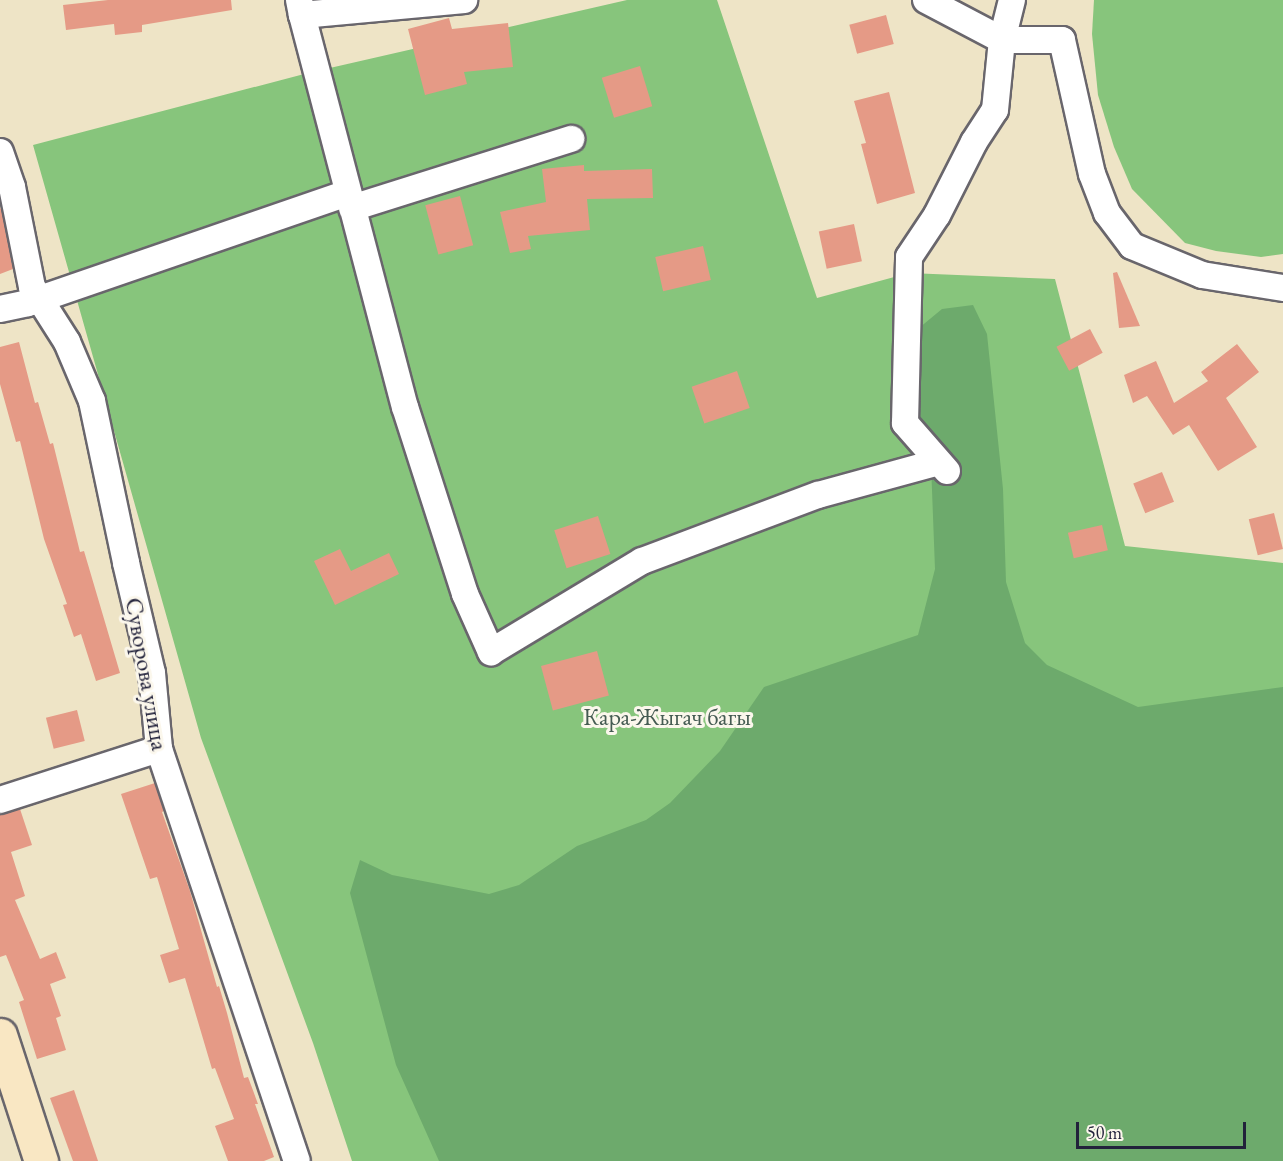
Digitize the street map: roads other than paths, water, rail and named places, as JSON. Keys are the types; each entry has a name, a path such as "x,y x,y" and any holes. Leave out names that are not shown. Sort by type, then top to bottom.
{"street":[{"path":"464,0 300,8 405,407 465,594 491,652 642,561 818,495 939,467 905,423 909,258 937,215 974,142 995,110 1002,40 1012,0"},
{"path":"926,0 1002,40 1062,40 1092,174 1107,213 1132,246 1202,274 1283,288"},
{"path":"0,309 39,299 350,200 571,139"},
{"name":"Суворова улица","path":"0,152 12,187 32,287 67,342 92,401 152,673 159,749 297,1161"},
{"path":"0,800 159,749"},
{"path":"0,1035 41,1161"}],"park label":[{"name":"Кара-Жыгач багы","path":"667,717"}]}
